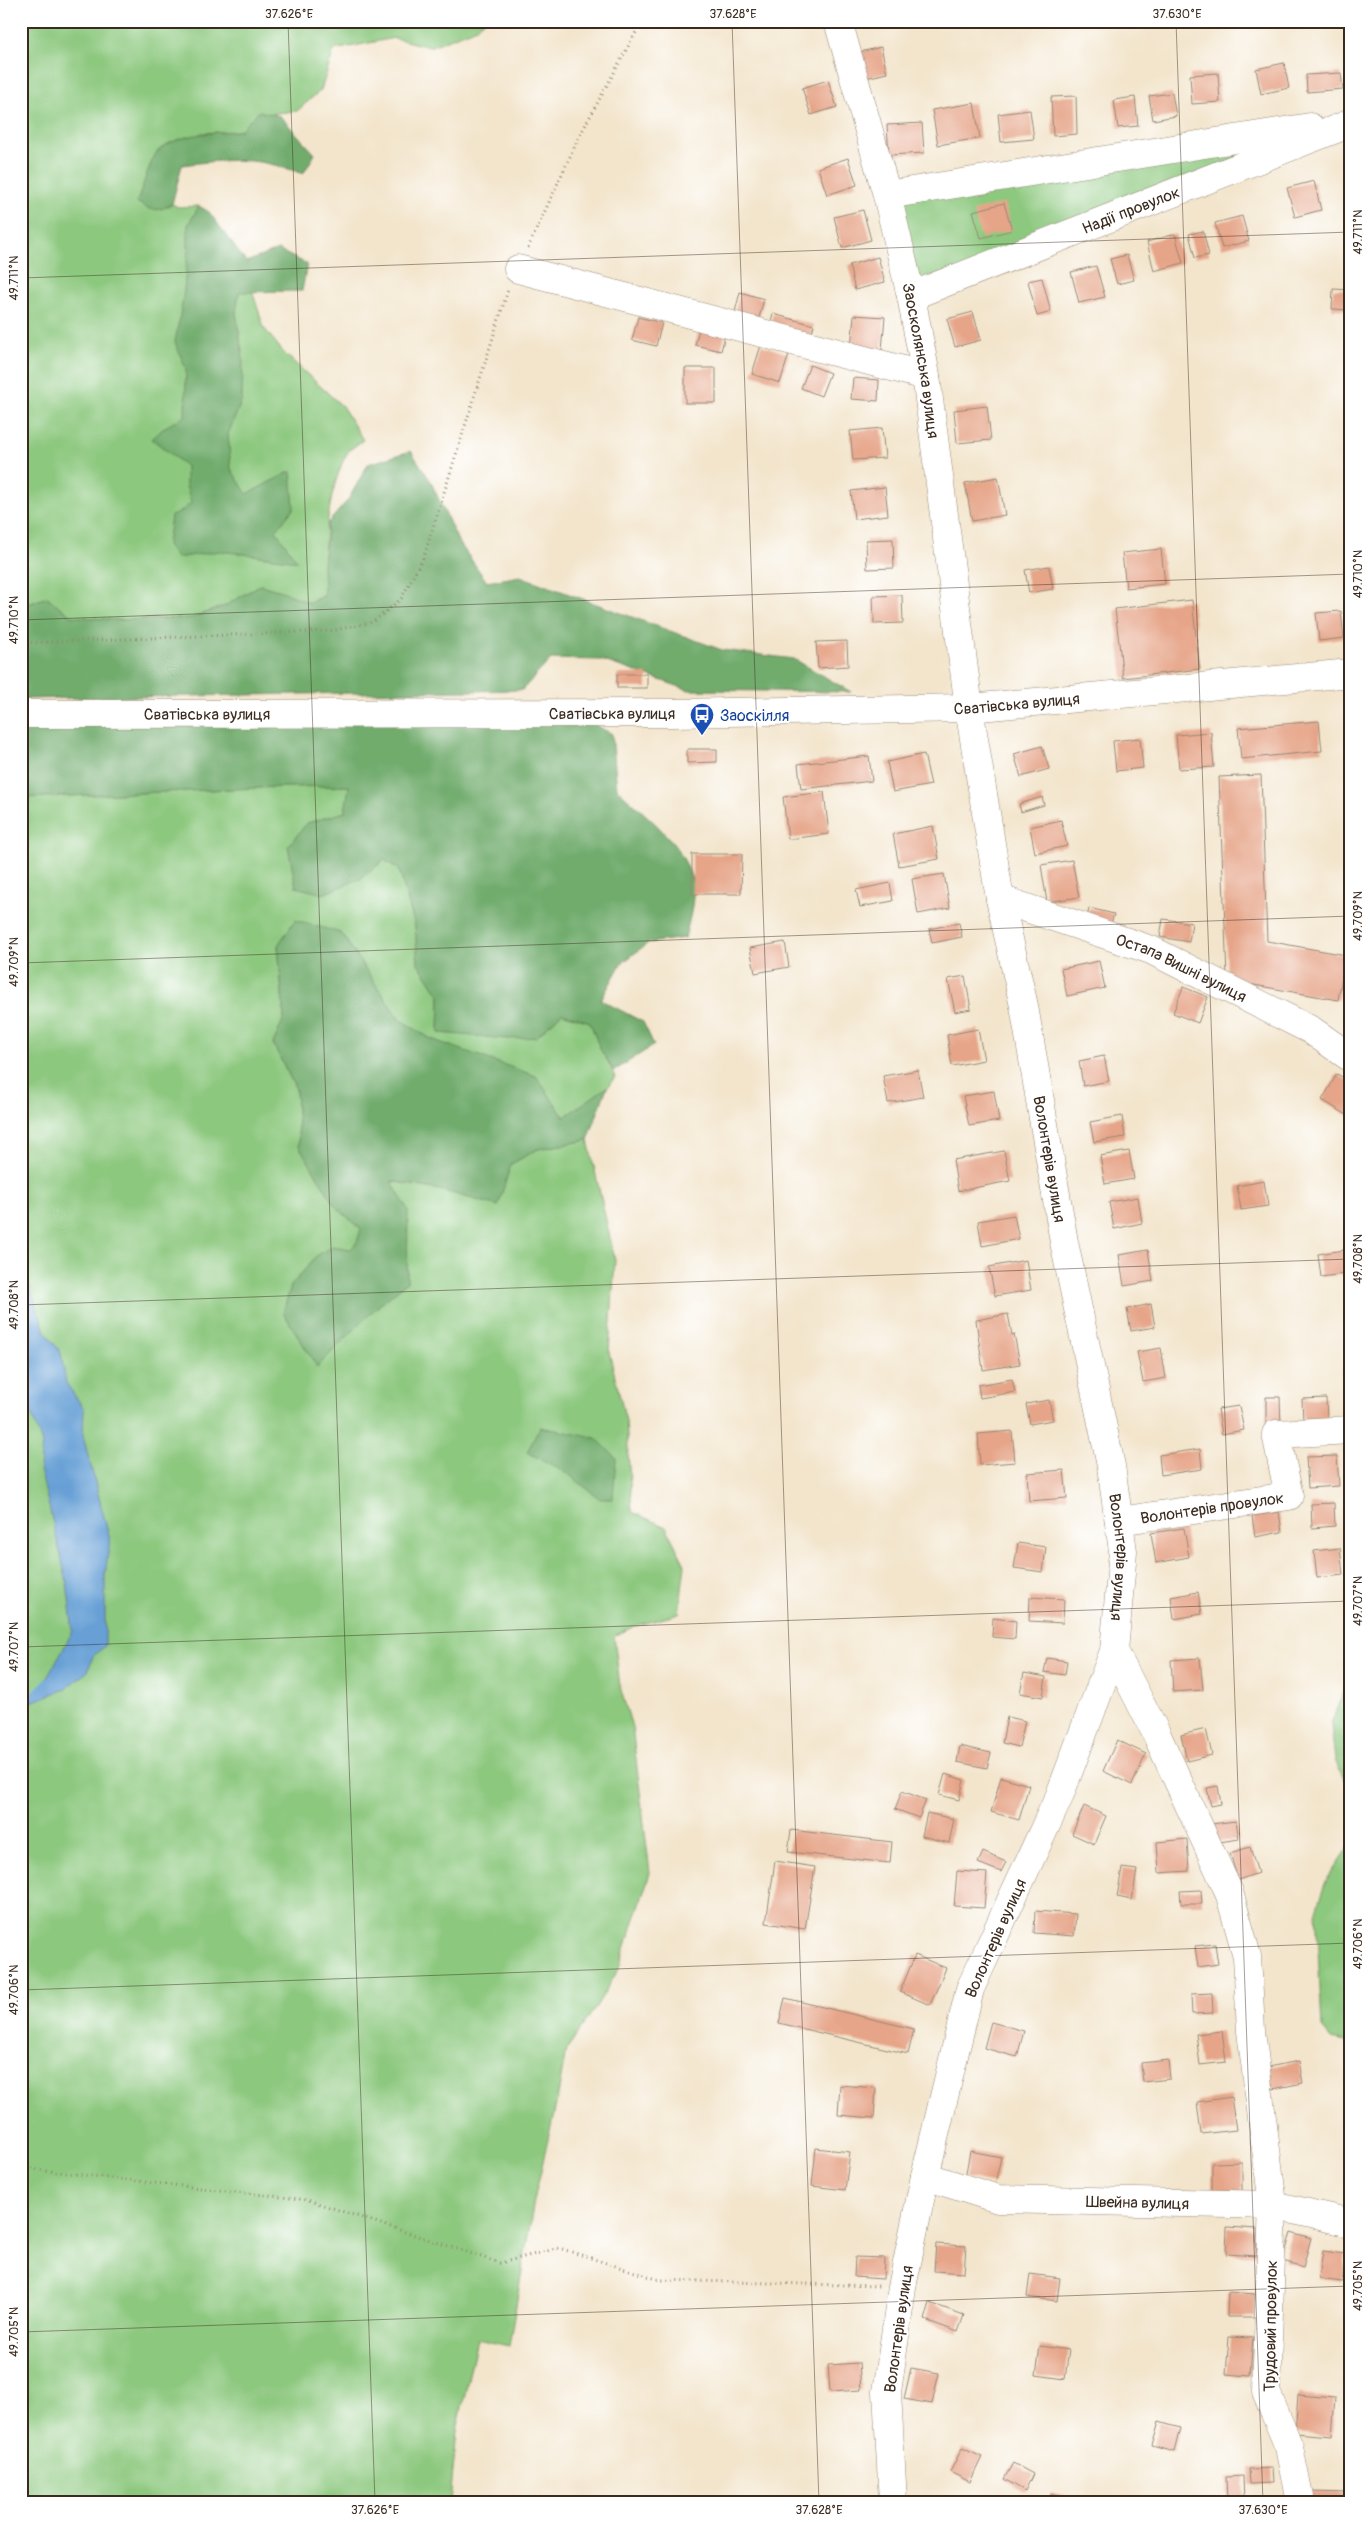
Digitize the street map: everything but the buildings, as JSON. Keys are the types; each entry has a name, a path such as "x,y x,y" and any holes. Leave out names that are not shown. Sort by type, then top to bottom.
{"street":[{"name":"Заосколянська вулиця","path":"838,21 887,195 911,296 926,376 969,708"},
{"name":"Надії провулок","path":"887,195 1351,121"},
{"name":"Надії провулок","path":"911,296 1351,121"},
{"path":"518,269 926,376"},
{"name":"Сватівська вулиця","path":"21,714 674,713 969,708 1351,673"},
{"name":"Волонтерів вулиця","path":"893,2502 887,2392 902,2287 970,1989 1059,1797 1114,1651 1123,1551 1111,1466 1064,1242 1024,1006 1000,899 969,708"},
{"name":"Остапа Вишні вулиця","path":"1000,899 1151,950 1311,1030 1351,1058"},
{"name":"Волонтерів провулок","path":"1119,1521 1289,1496 1276,1434 1351,1430"},
{"name":"Трудовий провулок","path":"1114,1651 1156,1733 1229,1892 1247,1956 1252,2031 1273,2205 1266,2392 1289,2447 1300,2502"},
{"name":"Швейна вулиця","path":"926,2176 998,2199 1273,2205 1351,2223"}],"path":[{"path":"21,643 330,631 373,622 401,599 424,556 507,292 579,137 642,21"},
{"path":"21,2168 308,2200 500,2263 558,2248 660,2280 902,2287"}],"green space":[{"path":"21,21 485,21 475,29 429,47 394,38 334,50 321,90 297,111 255,115 239,131 201,133 150,166 172,204 178,207 199,206 251,287 264,328 284,353 342,406 363,440 346,455 334,487 325,544 324,596 301,605 260,585 225,606 191,618 117,620 71,616 47,597 21,607"},
{"path":"259,111 280,116 315,154 303,174 271,164 243,160 182,165 172,204 154,210 146,208 137,202 152,161 162,148 182,138 218,132 239,131"},
{"path":"1351,120 911,296 887,195"},
{"path":"199,206 209,212 246,262 278,250 307,264 302,291 239,292 236,313 243,358 242,400 228,434 231,469 247,494 291,471 294,508 276,531 297,561 220,551 177,558 167,545 171,516 179,513 191,503 186,485 186,466 152,439 165,427 185,416 186,369 175,342 183,299 188,250 188,225"},
{"path":"411,451 430,480 458,541 487,582 520,576 722,650 794,659 851,692 689,690 601,660 551,659 522,690 21,699 21,607 47,597 71,616 117,620 191,618 225,606 260,585 282,591 309,603 324,596 323,564 328,523 348,500 368,464"},
{"path":"582,718 612,734 617,789 670,839 686,864 693,884 692,908 685,938 648,943 621,964 601,1000 643,1022 654,1045 614,1071 600,1049 590,1022 562,1013 536,1037 508,1039 439,1033 440,996 418,963 415,926 399,869 384,860 360,879 323,894 296,887 288,846 307,823 345,812 349,786 279,787 21,798 21,721"},
{"path":"349,786 360,879 384,860 399,869 415,926 418,962 440,996 439,1033 536,1037 562,1013 590,1022 615,1077 595,1104 570,1121 550,1104 485,1059 431,1039 399,1019 341,933 278,945 284,1018 273,1044 296,1089 299,1146 390,1181 440,1190 511,1164 538,1149 588,1140 615,1260 609,1352 626,1421 632,1512 666,1527 685,1565 679,1614 635,1626 614,1636 620,1687 632,1727 650,1873 618,1970 594,2010 566,2050 557,2100 534,2201 509,2346 477,2339 457,2430 450,2502 21,2502 21,798 279,787"},
{"path":"295,920 341,933 399,1019 431,1039 536,1076 564,1117 607,1087 588,1140 538,1149 511,1164 498,1206 440,1190 391,1181 408,1210 407,1282 376,1308 317,1367 283,1312 291,1286 318,1254 333,1246 351,1249 357,1242 361,1229 336,1207 299,1146 296,1089 273,1044 284,1018 278,945"},
{"path":"540,1427 596,1438 616,1458 613,1499 600,1499 566,1472 527,1452"},
{"path":"1351,1671 1351,1794 1335,1760 1331,1724"},
{"path":"1351,1844 1351,2043 1331,2039 1322,2028 1316,1910 1326,1881"}],"water":[{"path":"21,1283 29,1285 45,1331 61,1353 66,1383 84,1409 83,1436 110,1540 105,1575 105,1646 93,1656 88,1671 66,1689 23,1705 42,1687 73,1631 67,1582 40,1469 42,1443 21,1387"}],"waterway":[{"path":"21,1707 48,1681"}],"place":[{"name":"Заоскілля","path":"702,736"}]}
